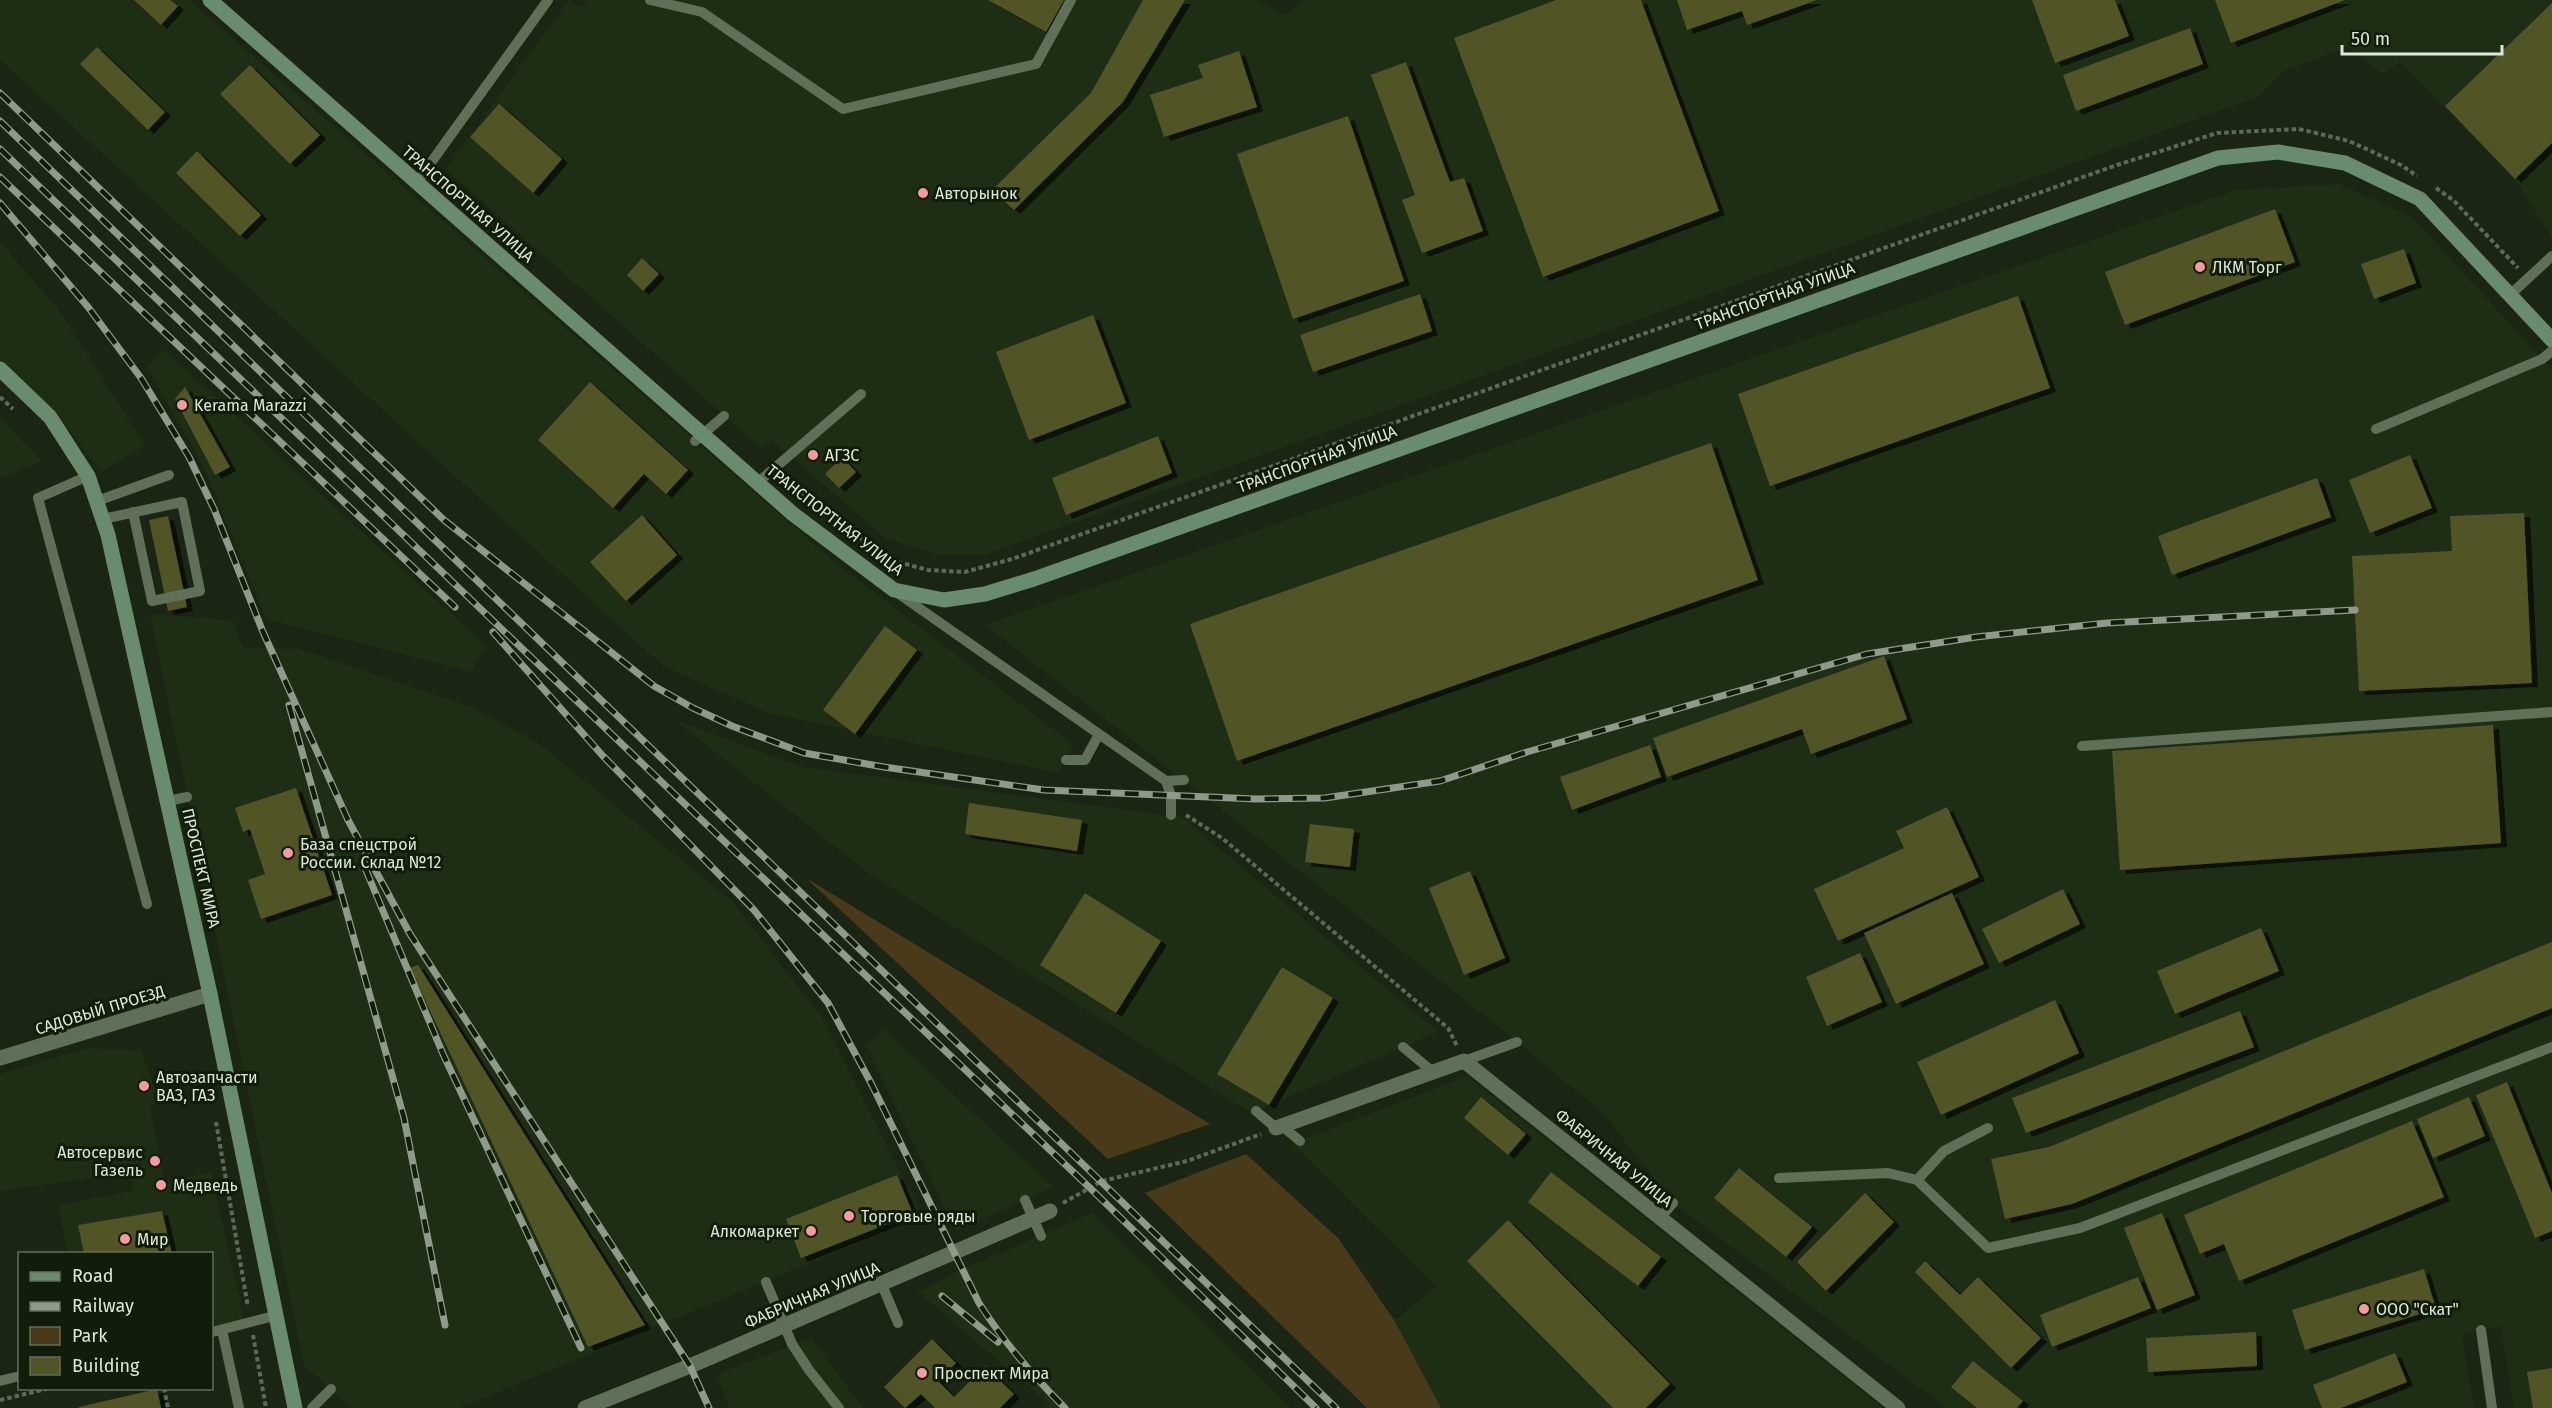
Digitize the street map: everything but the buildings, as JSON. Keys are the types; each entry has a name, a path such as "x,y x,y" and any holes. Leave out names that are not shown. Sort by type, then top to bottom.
{"street":[{"name":"ТРАНСПОРТНАЯ УЛИЦА","path":"210,0 417,182 698,438 793,514 894,590 944,600 985,594 1034,579 2218,158 2278,152 2345,163 2420,199 2552,340"},
{"name":"ПРОСПЕКТ МИРА","path":"0,369 50,417 88,476 108,535 210,994 274,1316 295,1408"},
{"name":"САДОВЫЙ ПРОЕЗД","path":"0,1058 210,994"},
{"path":"1279,1127 1464,1061"},
{"name":"ФАБРИЧНАЯ УЛИЦА","path":"1464,1061 1898,1408"},
{"name":"ФАБРИЧНАЯ УЛИЦА","path":"585,1408 606,1404 1050,1211"}],"lane":[{"path":"417,182 548,0"},
{"path":"650,0 702,12 843,109 1036,64 1071,0"},
{"path":"2510,295 2552,256"},
{"path":"2376,429 2542,360 2552,351"},
{"path":"757,483 861,394"},
{"path":"698,438 724,416"},
{"path":"97,501 169,475"},
{"path":"88,476 38,498 147,904"},
{"path":"103,519 133,512 183,502 200,591 152,601 133,512"},
{"path":"894,590 1166,781 1171,796 1171,813"},
{"path":"2082,746 2552,712"},
{"path":"1066,760 1084,760 1099,734"},
{"path":"1166,781 1184,780"},
{"path":"168,801 187,797"},
{"path":"1464,1061 1517,1042"},
{"path":"1403,1047 1433,1072"},
{"path":"1779,1178 1888,1173 1917,1180 1988,1248 2080,1228 2552,1047"},
{"path":"1256,1111 1300,1141"},
{"path":"1917,1180 1944,1151 1988,1128"},
{"path":"1025,1200 1041,1236"},
{"path":"1660,1218 1673,1203"},
{"path":"766,1282 783,1326 809,1370 839,1408"},
{"path":"882,1285 898,1323"},
{"path":"239,1408 217,1331 274,1316"},
{"path":"2481,1330 2492,1408"},
{"path":"0,1381 18,1376"},
{"path":"312,1408 330,1389"}],"path":[{"path":"772,470 850,531 894,561 928,570 965,572 1012,559 2117,165 2217,133 2299,129 2349,141 2402,165 2419,177"},
{"path":"2427,182 2453,200 2527,278"},
{"path":"0,398 15,411"},
{"path":"1171,813 1188,815 1222,838 1448,1028 1464,1061"},
{"path":"214,1115 266,1408"},
{"path":"1050,1211 1102,1181 1187,1161 1279,1127"},
{"path":"0,1400 45,1390"},
{"path":"164,1390 168,1408"}],"shaded area":[{"path":"0,0 189,0 832,560 1074,745 1059,773 768,713 663,666 0,60"},
{"path":"569,0 582,7 587,0 1257,0 1286,15 1304,0 2552,0 2552,238 2515,179 2400,62 2383,74 2347,47 2284,71 2258,97 984,555 939,555 885,538 772,440 761,448 446,169"},
{"path":"2339,184 2412,217 2552,369 2552,1408 2514,1408 2501,1326 2462,1334 2474,1408 1947,1408 1673,1203 1602,1112 1489,1019 985,625 2236,190"},
{"path":"0,242 61,313 145,445 101,473 72,433 0,363"},
{"path":"163,349 486,646 471,672 266,619 205,470 147,368"},
{"path":"0,417 42,461 0,479"},
{"path":"150,614 233,620 242,647 300,649 471,707 537,742 733,902 823,1019 923,1216 460,1408 351,1408 304,1365"},
{"path":"675,720 803,767 1182,817 1438,1032 1251,1113 871,875"},
{"path":"883,1029 1053,1187 956,1231 866,1046"},
{"path":"88,1048 141,1051 160,1102 150,1106 165,1181 211,1172 244,1320 213,1327 213,1252 68,1252 58,1205 133,1191 129,1173 0,1191 0,1074"},
{"path":"1467,1076 1883,1408 1441,1408 1394,1321 1436,1286 1292,1144"},
{"path":"1092,1213 1291,1408 1045,1408 1049,1404 918,1292 961,1270"},
{"path":"811,1338 863,1408 729,1408 717,1374"}],"green space":[{"path":"806,878 1210,1124 1108,1159"},
{"path":"1246,1154 1338,1238 1394,1320 1441,1408 1367,1408 1145,1193"}],"railway":[{"path":"0,93 444,520 654,686 732,726 804,753 1044,790 1256,799 1325,798 1440,781 1527,752 1867,654 1976,637 2107,623 2355,610"},
{"path":"0,121 1336,1408"},
{"path":"0,149 1089,1187 1316,1408"},
{"path":"0,177 455,607"},
{"path":"0,203 88,307 141,378 189,457 214,509 263,632 348,820 410,934 690,1366 709,1408"},
{"path":"493,632 602,755 754,910 828,1003 872,1085 979,1303 1019,1358 1065,1408"},
{"path":"289,705 404,1118 445,1325"},
{"path":"365,868 443,1054 581,1348"},
{"path":"942,1296 998,1342"}],"place":[{"name":"Авторынок","path":"923,193"},
{"name":"ЛКМ Торг","path":"2200,267"},
{"name":"Kerama Marazzi","path":"182,405"},
{"name":"АГЗС","path":"813,455"},
{"name":"База спецстрой России. Склад №12","path":"288,853"},
{"name":"Автозапчасти ВАЗ, ГАЗ","path":"144,1086"},
{"name":"Автосервис Газель","path":"155,1161"},
{"name":"Медведь","path":"161,1185"},
{"name":"Торговые ряды","path":"849,1216"},
{"name":"Алкомаркет","path":"811,1231"},
{"name":"Мир","path":"125,1239"},
{"name":"ООО \"Скат\"","path":"2364,1309"},
{"name":"Проспект Мира","path":"922,1373"}]}
